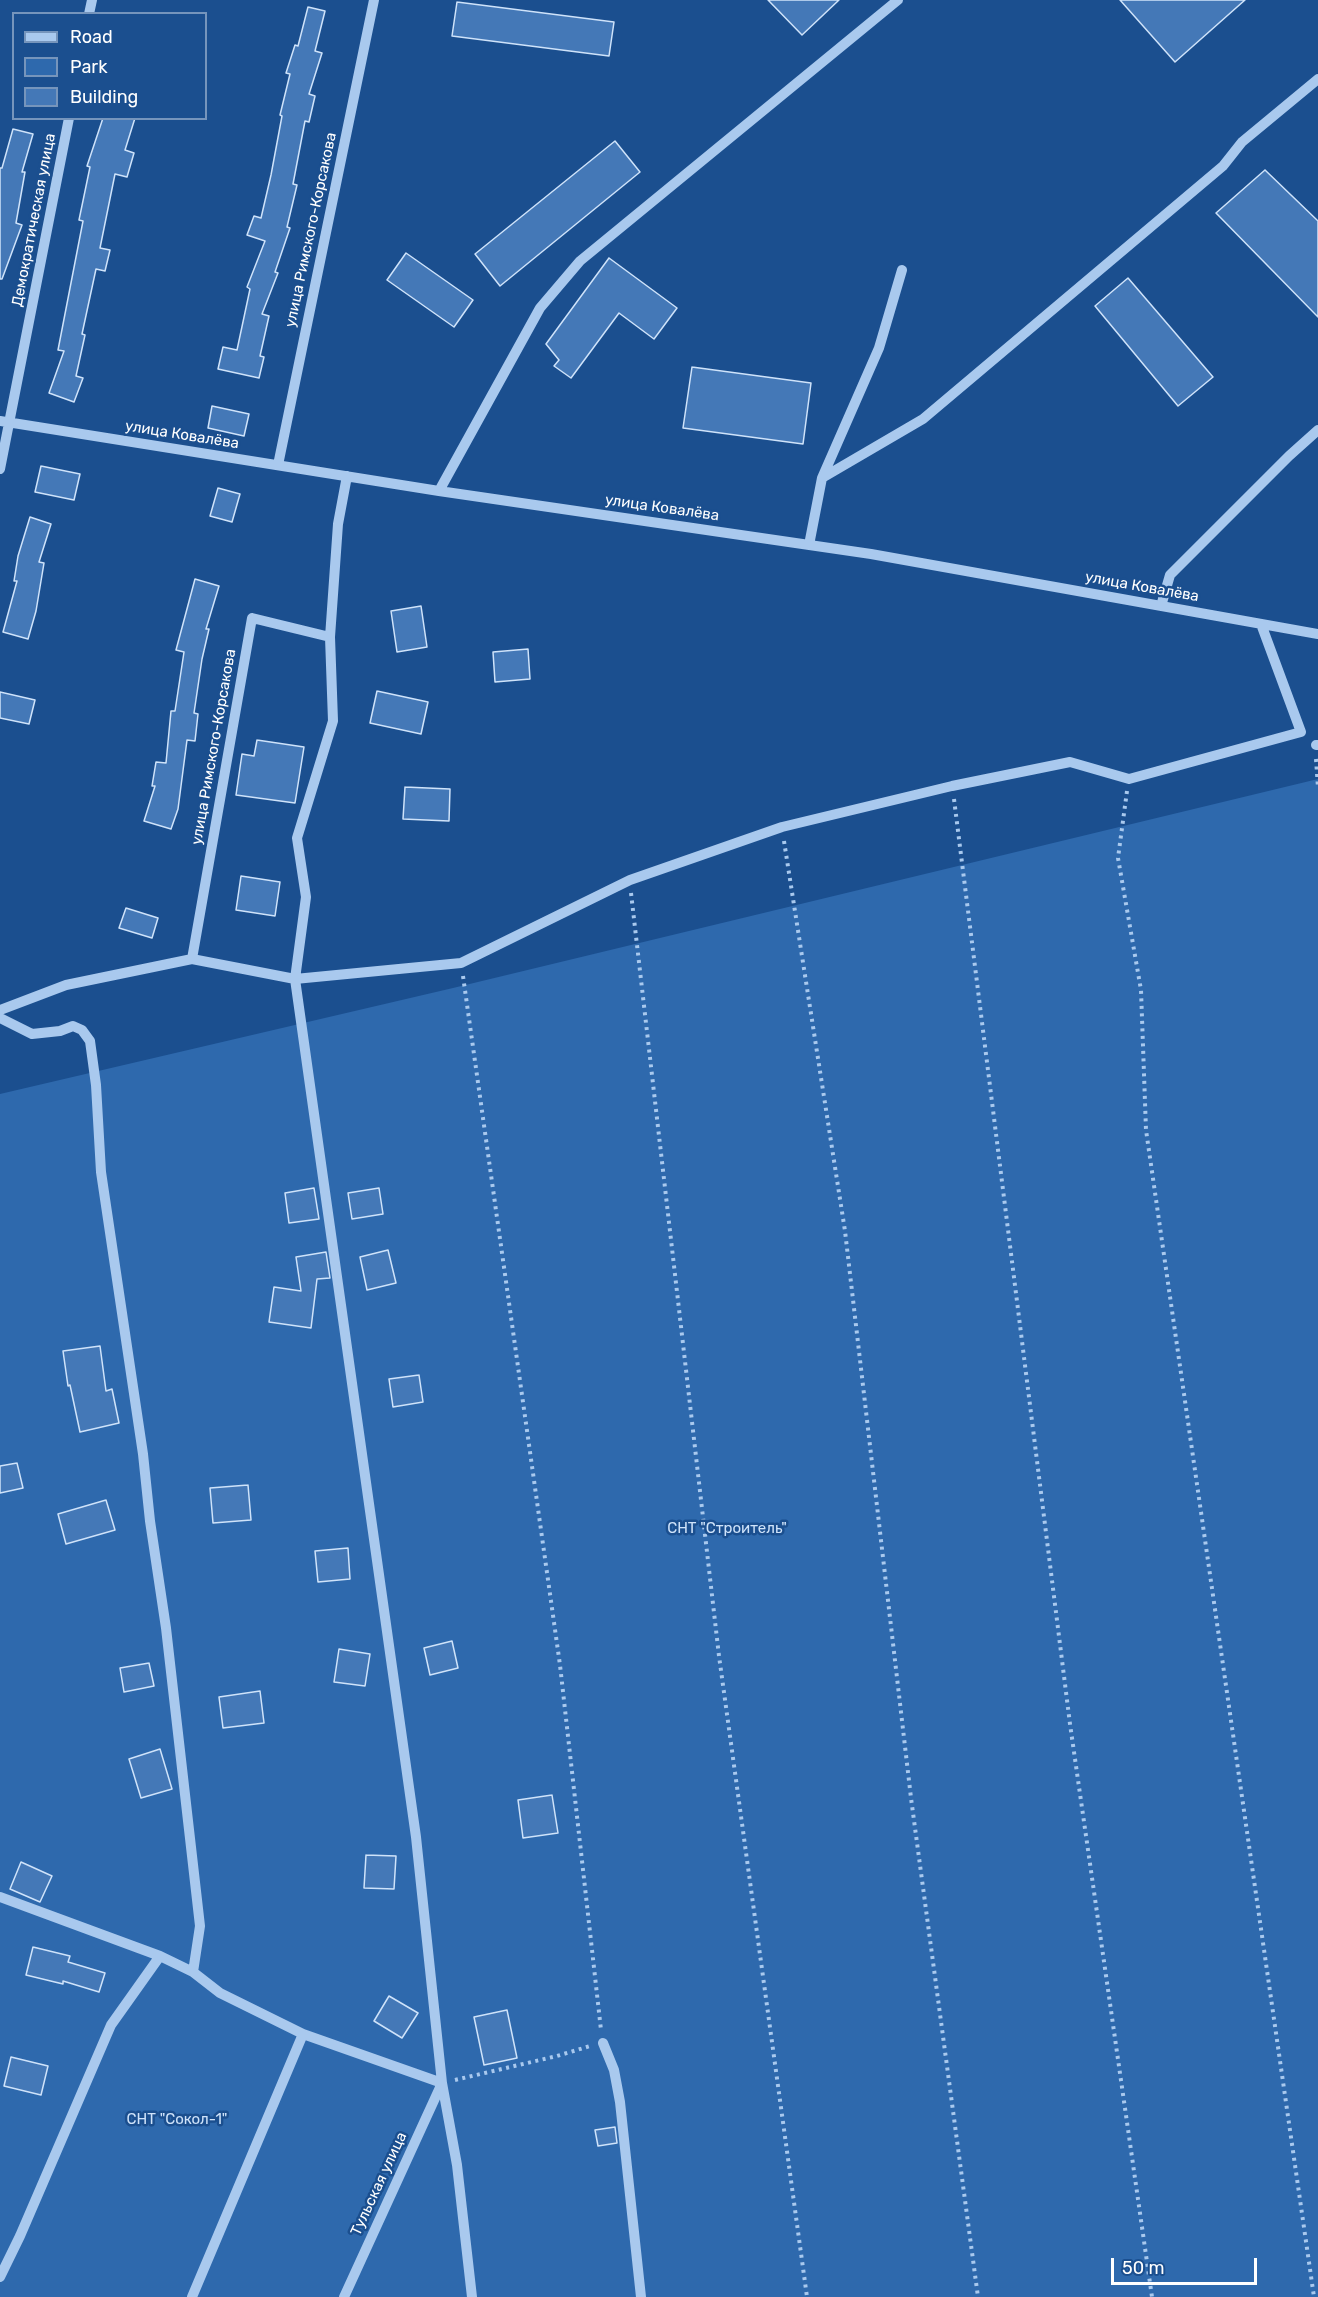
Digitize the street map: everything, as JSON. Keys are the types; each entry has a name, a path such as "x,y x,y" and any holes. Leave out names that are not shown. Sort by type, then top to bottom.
{"street":[{"name":"улица Римского-Корсакова","path":"278,465 374,0"},
{"path":"439,491 540,308 580,261 898,0"},
{"path":"822,478 923,419 1223,166 1242,142 1318,79"},
{"name":"Демократическая улица","path":"0,469 5,422 69,120"},
{"path":"809,545 822,478 879,348 902,270"},
{"name":"улица Ковалёва","path":"5,422 439,491 872,554 1318,634"},
{"path":"1161,606 1170,575 1318,430"},
{"path":"347,476 338,524 330,638 333,721 297,838 306,897 295,980 416,1837 442,2083 457,2165 472,2297"},
{"name":"улица Римского-Корсакова","path":"192,959 252,618 330,638"},
{"path":"0,1010 66,985 192,959 295,980 461,963 630,880 782,827 952,786 1070,762 1129,779 1301,732 1261,624"},
{"path":"0,1018 32,1034 60,1031 73,1026 82,1030 90,1041 96,1085 101,1172 166,1628 200,1926 193,1972"},
{"path":"0,1897 160,1956 193,1972 220,1993 303,2034 442,2083"},
{"path":"0,2277 111,2025 160,1956"},
{"path":"192,2297 303,2034"},
{"path":"603,2043 614,2070 620,2102 641,2297"},
{"name":"Тульская улица","path":"344,2297 442,2083"}],"path":[{"path":"1129,779 1118,858 1141,990 1146,1130 1314,2297"},
{"path":"952,786 1070,1724 1152,2297"},
{"path":"782,827 845,1231 911,1798 978,2297"},
{"path":"630,880 719,1656 807,2297"},
{"path":"442,2083 603,2043 560,1665 461,963"}],"green space":[{"name":"СНТ \"Строитель\"","path":"1318,779 1318,2297 0,2297 0,1094 453,988"}],"building":[{"path":"768,0 839,0 802,35"},
{"path":"1120,0 1245,0 1175,62"},
{"path":"457,2 614,22 609,56 452,36"},
{"path":"308,7 325,11 315,51 322,53 309,94 315,96 309,122 305,121 293,184 297,185 287,227 290,228 275,272 278,273 262,314 269,316 260,356 264,357 259,378 218,369 223,347 237,350 250,289 247,287 265,241 247,235 254,216 261,218 290,74 286,73 295,45 298,46"},
{"path":"102,120 134,120 125,150 134,153 127,177 115,174 100,248 110,250 105,271 96,269 82,334 85,335 76,376 83,378 74,402 49,393 64,351 58,350 83,221 79,220 90,167 87,166"},
{"path":"13,129 33,134 22,172 25,172 16,223 22,225 2,279 0,279 0,168 2,168"},
{"path":"615,141 640,172 500,286 475,254"},
{"path":"1265,170 1318,221 1318,317 1216,213"},
{"path":"406,253 473,300 454,327 387,280"},
{"path":"609,258 677,308 654,339 619,313 571,378 554,366 559,360 546,344"},
{"path":"1128,278 1213,377 1178,406 1095,306"},
{"path":"692,367 811,383 803,444 683,428"},
{"path":"212,406 249,414 244,436 208,428"},
{"path":"41,466 80,474 74,500 35,492"},
{"path":"218,488 240,494 232,522 210,516"},
{"path":"30,517 51,524 39,562 44,563 36,611 28,639 3,632 17,581 14,581 18,556"},
{"path":"195,579 219,586 206,629 209,629 194,713 198,714 195,741 187,740 178,809 171,829 144,821 155,786 152,786 156,762 166,763 171,711 175,711 184,652 176,650"},
{"path":"421,606 427,647 397,652 391,611"},
{"path":"528,649 530,679 495,682 493,652"},
{"path":"377,691 428,702 421,734 370,723"},
{"path":"0,692 35,700 29,724 0,718"},
{"path":"257,740 304,747 295,803 236,795 242,754 254,756"},
{"path":"405,787 450,789 449,821 403,819"},
{"path":"241,876 280,882 275,916 236,910"},
{"path":"126,908 158,918 152,938 119,928"},
{"path":"314,1188 319,1219 289,1223 285,1193"},
{"path":"379,1188 383,1214 352,1219 348,1193"},
{"path":"388,1250 396,1283 367,1290 360,1257"},
{"path":"326,1252 330,1278 317,1279 311,1328 269,1322 274,1287 301,1291 296,1257"},
{"path":"100,1346 106,1391 112,1389 119,1423 80,1432 70,1385 68,1386 63,1351"},
{"path":"419,1375 423,1402 393,1407 389,1379"},
{"path":"17,1463 23,1488 0,1493 0,1466"},
{"path":"248,1485 251,1520 213,1523 210,1488"},
{"path":"106,1500 115,1530 66,1544 58,1514"},
{"path":"348,1548 350,1579 318,1582 315,1551"},
{"path":"452,1641 458,1668 430,1675 424,1648"},
{"path":"339,1649 370,1654 365,1686 334,1682"},
{"path":"149,1663 154,1686 124,1692 120,1668"},
{"path":"260,1691 264,1723 223,1728 219,1697"},
{"path":"160,1749 172,1789 141,1798 129,1759"},
{"path":"552,1795 558,1833 523,1838 518,1800"},
{"path":"366,1855 396,1856 394,1889 364,1888"},
{"path":"21,1862 52,1876 40,1902 10,1889"},
{"path":"33,1947 70,1956 68,1962 105,1973 99,1992 63,1981 63,1984 26,1975"},
{"path":"389,1996 418,2013 402,2038 374,2021"},
{"path":"507,2010 517,2058 484,2065 474,2017"},
{"path":"11,2057 48,2066 41,2095 4,2086"},
{"path":"615,2127 617,2143 598,2146 595,2130"}],"park label":[{"name":"СНТ \"Сокол-1\"","path":"177,2120"}]}
